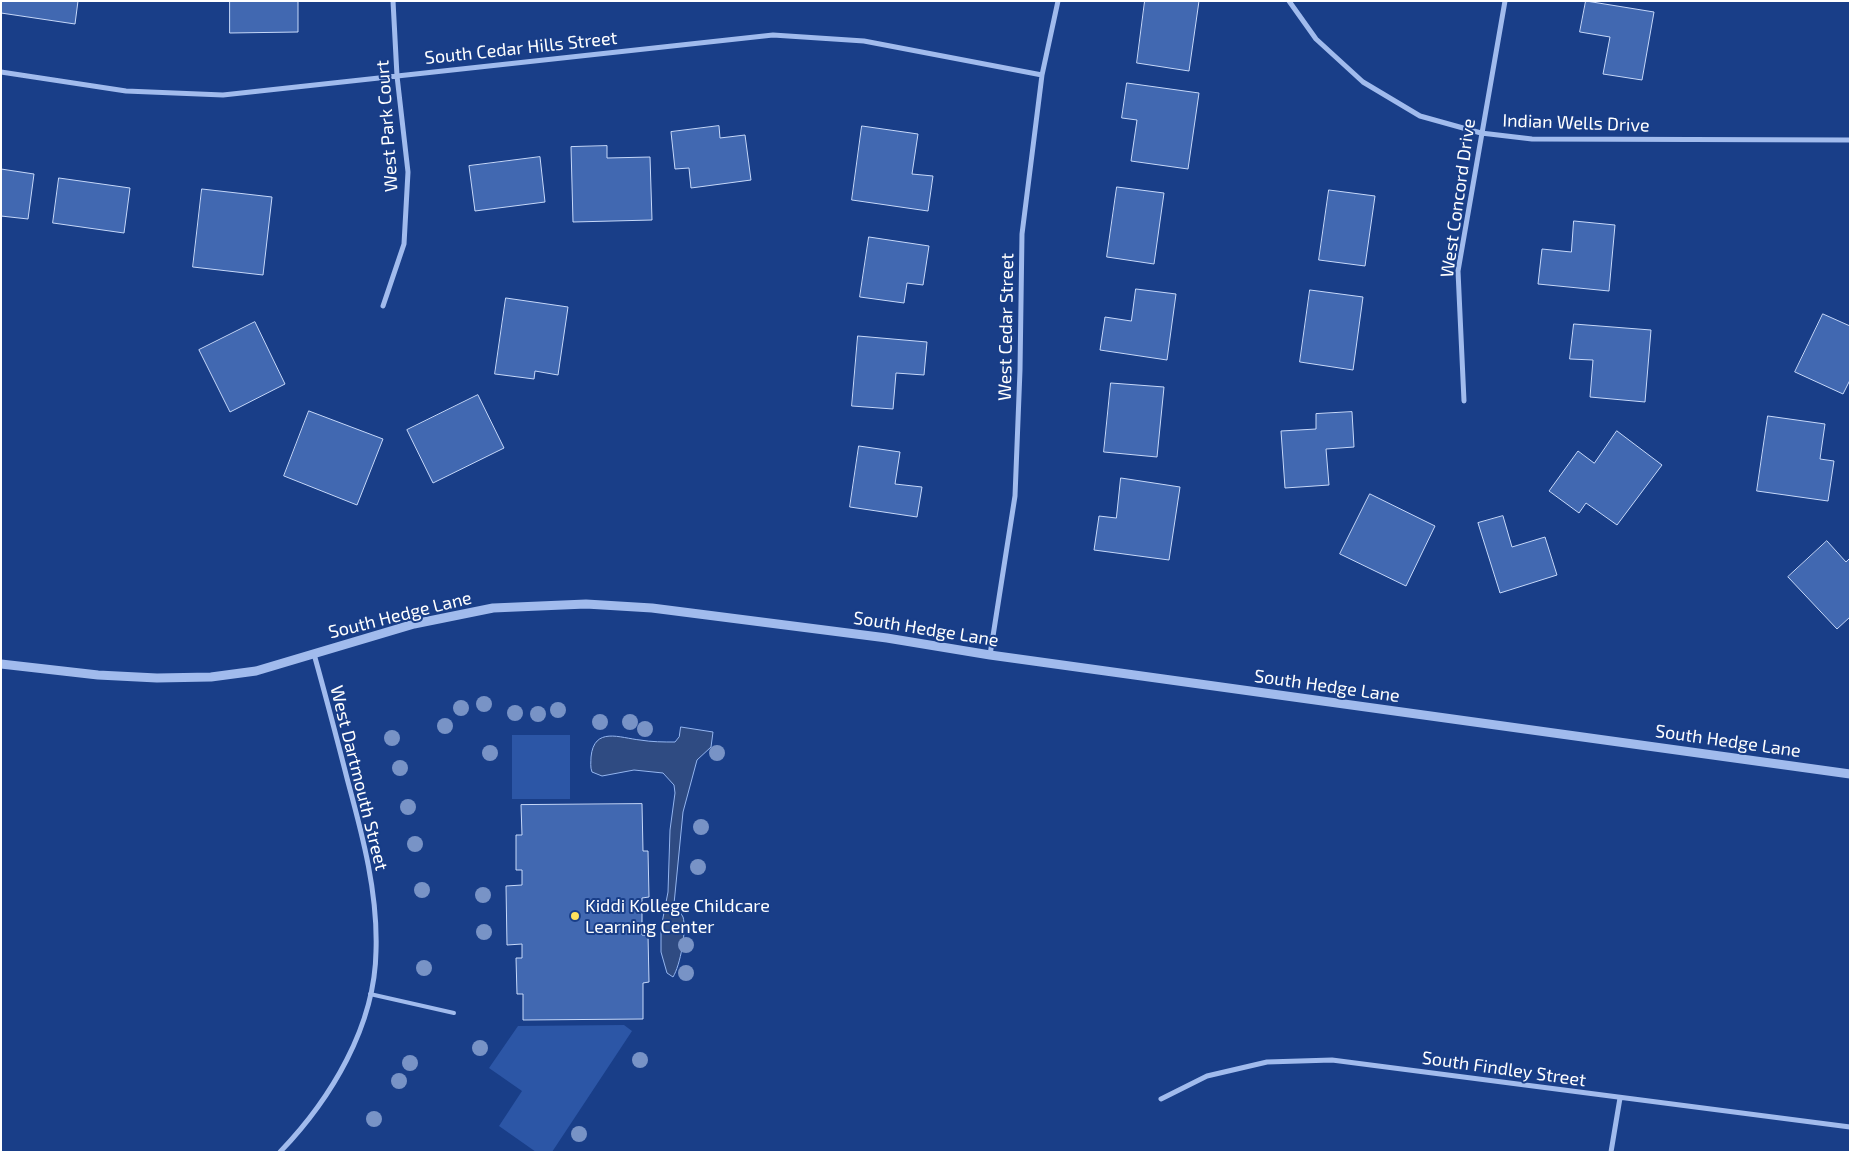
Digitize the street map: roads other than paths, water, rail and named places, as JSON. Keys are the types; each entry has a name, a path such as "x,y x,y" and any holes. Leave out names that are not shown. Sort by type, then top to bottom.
{"street":[{"name":"West Park Court","path":"383,306 404,244 408,172 398,76 393,1"},
{"name":"West Cedar Street","path":"990,655 1015,496 1020,370 1022,234 1042,75 1058,1"},
{"name":"Indian Wells Drive","path":"1289,1 1316,39 1363,82 1420,116 1481,133 1532,139 1850,140"},
{"name":"West Concord Drive","path":"1464,401 1458,271 1505,1"},
{"name":"South Cedar Hills Street","path":"1,72 126,92 223,95 773,35 864,41 1042,75"},
{"name":"South Hedge Lane","path":"1,664 98,676 202,677 256,671 414,624 494,608 586,604 652,608 887,638 990,655 1850,774"},
{"name":"West Dartmouth Street","path":"280,1152 307,1121 332,1087 358,1038 370,994 376,951 374,906 364,844 314,654"},
{"name":"South Findley Street","path":"1161,1099 1207,1076 1267,1062 1332,1060 1850,1127"},
{"path":"1611,1152 1620,1098"}],"lane":[{"path":"370,994 454,1013"}],"place":[{"name":"Kiddi Kollege Childcare Learning Center","path":"575,916"}]}
